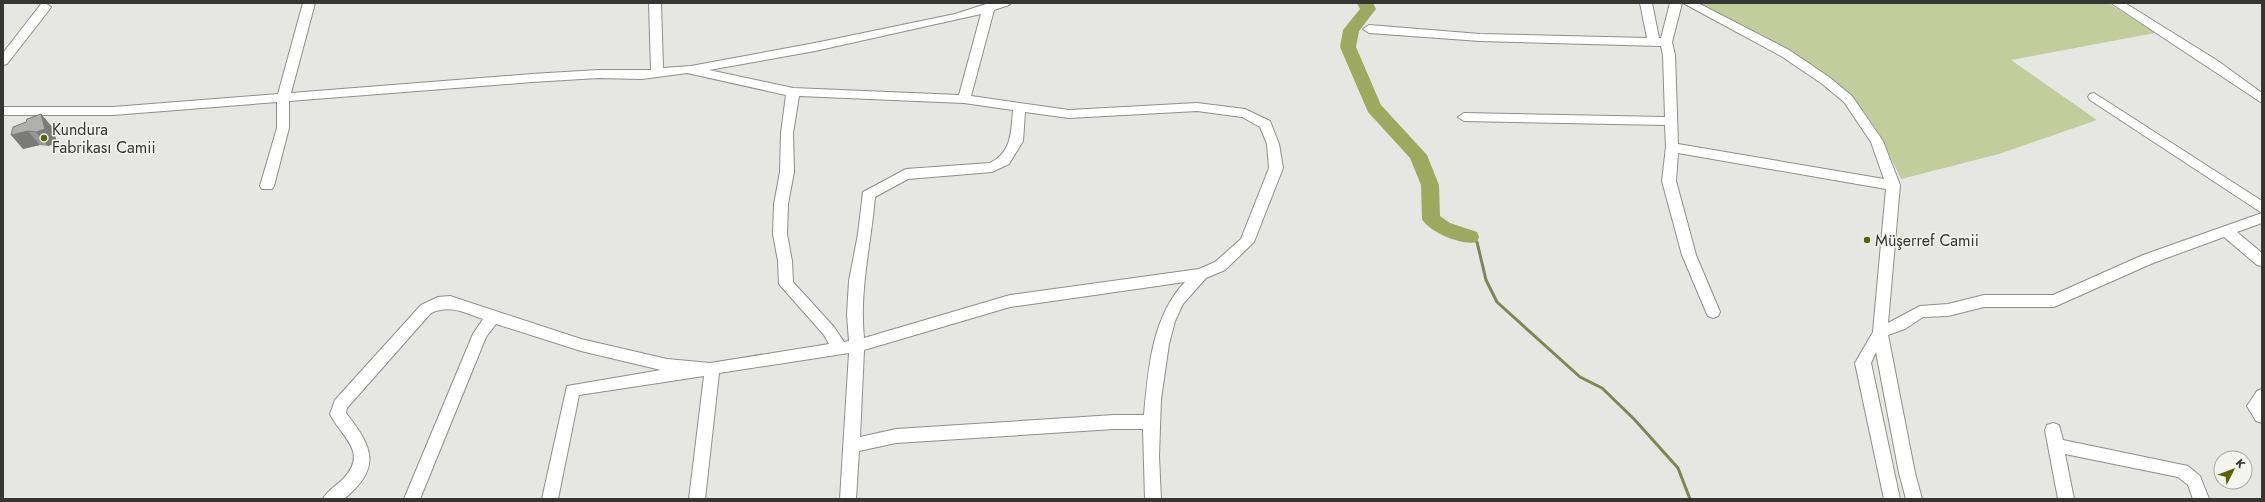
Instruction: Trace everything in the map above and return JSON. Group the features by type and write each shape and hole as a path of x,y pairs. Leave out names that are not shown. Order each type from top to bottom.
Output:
{"street":[{"path":"267,186 283,128 283,98 309,3"},
{"path":"655,3 657,73"},
{"path":"3,111 113,111 532,78 657,73 815,47 957,17 1005,3"},
{"path":"1646,3 1660,41 1669,55 1672,146 1669,181 1689,255 1713,312"},
{"path":"1660,41 1676,3"},
{"path":"1689,3 1785,53 1825,80 1848,99 1863,118 1877,141 1894,185 1880,332 1907,473 1914,499"},
{"path":"2117,3 2214,64 2262,99"},
{"path":"3,61 45,7"},
{"path":"964,98 989,7"},
{"path":"1369,29 1412,34 1510,39 1660,41"},
{"path":"550,499 572,390 857,346 1010,301 1201,274 1220,266 1247,242 1276,168 1273,144 1264,124 1245,113 1197,107 1069,114 964,98 793,92 687,69"},
{"path":"793,92 787,133 787,172 781,212 780,234 785,261 786,284 829,331 840,349"},
{"path":"2094,96 2262,208"},
{"path":"848,499 853,445 857,346 854,315 856,281 865,234 868,195 906,174 936,173 992,167 1004,161 1017,141 1019,107"},
{"path":"1464,116 1670,121"},
{"path":"1672,146 1894,185"},
{"path":"1892,499 1883,464 1863,363 1880,332 1900,324 1920,312 1948,310 1984,301 2054,301 2148,259 2262,218"},
{"path":"2226,231 2262,261"},
{"path":"1153,499 1152,422 1163,334 1175,303 1201,274"},
{"path":"331,499 341,492 359,470 362,455 345,422 338,414 340,405 426,309 438,303 450,302 493,317 608,352 661,364 712,369"},
{"path":"412,499 480,334 493,317"},
{"path":"697,499 712,369"},
{"path":"2262,395 2256,406 2262,416"},
{"path":"853,445 896,436 1114,422 1152,422"},
{"path":"2066,499 2054,437 2182,471 2194,481 2201,499"}],"green space":[{"path":"1693,3 2108,3 2155,33 2011,60 2097,120 1999,154 1901,179 1880,135 1865,113 1843,89 1794,57"}],"building":[{"path":"41,114 45,129 36,132 28,131 11,135 13,127 26,122 27,119"}],"waterway":[{"path":"1365,3 1368,9 1351,30 1348,47 1374,108 1418,155 1430,185 1431,219 1443,228 1470,237"},
{"path":"1470,237 1477,242 1486,280 1497,302 1580,377 1602,388 1634,419 1678,468 1690,499"}],"place":[{"name":"Kundura Fabrikası Camii","path":"44,138"},
{"name":"Müşerref Camii","path":"1867,240"}]}
